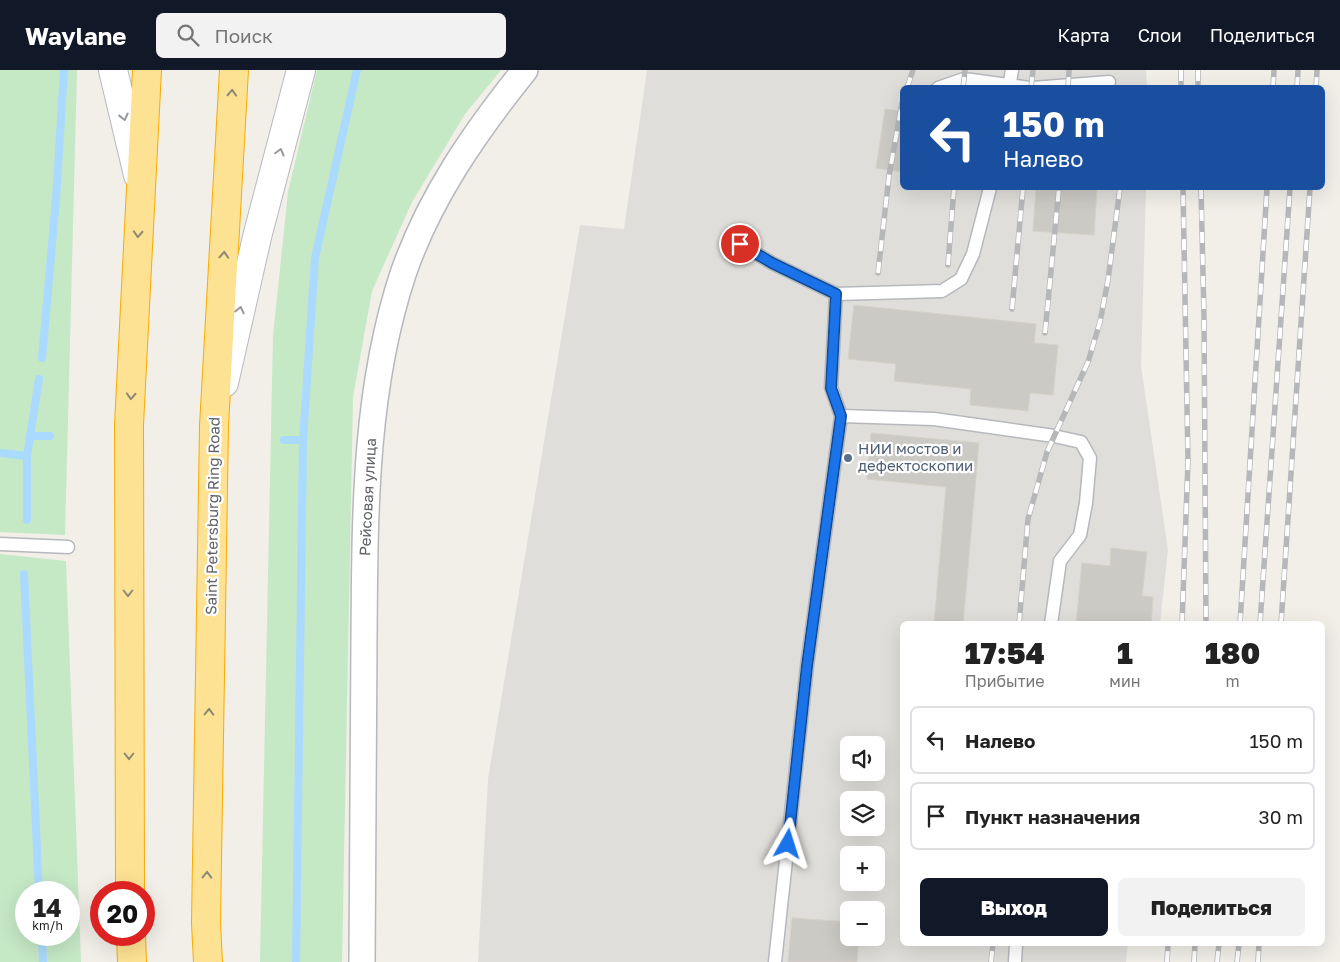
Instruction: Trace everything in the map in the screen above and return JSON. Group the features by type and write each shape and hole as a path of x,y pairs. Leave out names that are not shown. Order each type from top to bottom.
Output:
{"highway":[{"path":"130,881 129,425 147,70"},
{"name":"Saint Petersburg Ring Road","path":"208,962 206,923 214,426 234,70"},
{"path":"131,946 132,962"}],"main road":[{"path":"113,70 141,185"},
{"path":"214,426 257,237 301,70"}],"street":[{"name":"Рейсовая улица","path":"362,962 365,529 369,454 376,386 392,312 419,234 438,195 462,154 492,111 525,70"}],"lane":[{"path":"1009,85 1012,70"},
{"path":"947,85 964,79 1003,85"},
{"path":"1070,85 1109,82"},
{"path":"740,244 772,263 836,294 942,291 961,279 973,254 989,190"},
{"path":"774,962 807,666 841,416 831,388 836,294"},
{"path":"841,416 934,419 1054,436 1081,442 1090,458 1086,502 1080,535 1060,561 1051,621"},
{"path":"0,544 68,546"},
{"path":"1015,962 1016,946"}],"shaded area":[{"name":"НИИ мостов и дефектоскопии","path":"647,70 1146,70 1147,85 900,85 900,190 1146,190 1141,366 1168,550 1160,621 900,621 900,946 1128,946 1126,962 478,962 488,779 580,225 624,229"}],"green space":[{"path":"0,70 77,70 65,535 0,532"},
{"path":"317,70 501,70 465,114 412,202 372,291 353,397 342,962 260,962 273,336 288,192"},
{"path":"0,554 66,561 78,881 15,881 15,946 80,946 80,935 81,962 0,962"}],"building":[{"path":"885,109 900,111 900,172 876,168"},
{"path":"1036,190 1097,190 1094,235 1033,231"},
{"path":"854,305 1036,324 1034,343 1058,345 1053,395 1030,393 1028,411 970,405 971,389 894,381 896,364 848,359"},
{"path":"871,433 979,443 963,621 934,621 946,487 867,479"},
{"path":"1111,548 1147,552 1142,596 1153,597 1151,621 1076,621 1082,563 1110,566"},
{"path":"792,918 840,921 840,946 858,946 857,962 788,962"}],"waterway":[{"path":"42,358 56,199 64,70"},
{"path":"296,962 303,440 315,258 357,70"},
{"path":"27,520 27,456 39,379"},
{"path":"30,436 50,436"},
{"path":"284,440 303,440"},
{"path":"0,453 27,456"},
{"path":"24,574 38,881"},
{"path":"42,946 43,962"}],"railway":[{"path":"908,85 913,70"},
{"path":"963,85 965,70"},
{"path":"1031,85 1033,70"},
{"path":"1068,85 1069,70"},
{"path":"1181,70 1181,85"},
{"path":"1198,70 1198,85"},
{"path":"1273,85 1274,70"},
{"path":"1297,85 1298,70"},
{"path":"1316,85 1317,70"},
{"path":"878,273 889,176 900,114"},
{"path":"948,265 954,190"},
{"path":"1012,309 1023,190"},
{"path":"1045,333 1059,190"},
{"path":"1019,621 1028,519 1047,452 1088,362 1100,322 1108,280 1120,190"},
{"path":"1182,621 1188,461 1183,190"},
{"path":"1201,190 1206,621"},
{"path":"1240,621 1267,190"},
{"path":"1260,621 1290,190"},
{"path":"1281,621 1310,190"},
{"path":"991,962 993,946"},
{"path":"1167,962 1168,946"},
{"path":"1194,962 1195,946"},
{"path":"1217,962 1219,946"},
{"path":"1237,962 1239,946"},
{"path":"1258,962 1259,946"}],"place":[{"name":"НИИ мостов и дефектоскопии","path":"848,458"}],"route":[{"path":"740,244 772,263 836,294 831,388 841,416 807,666 788,844"}]}
